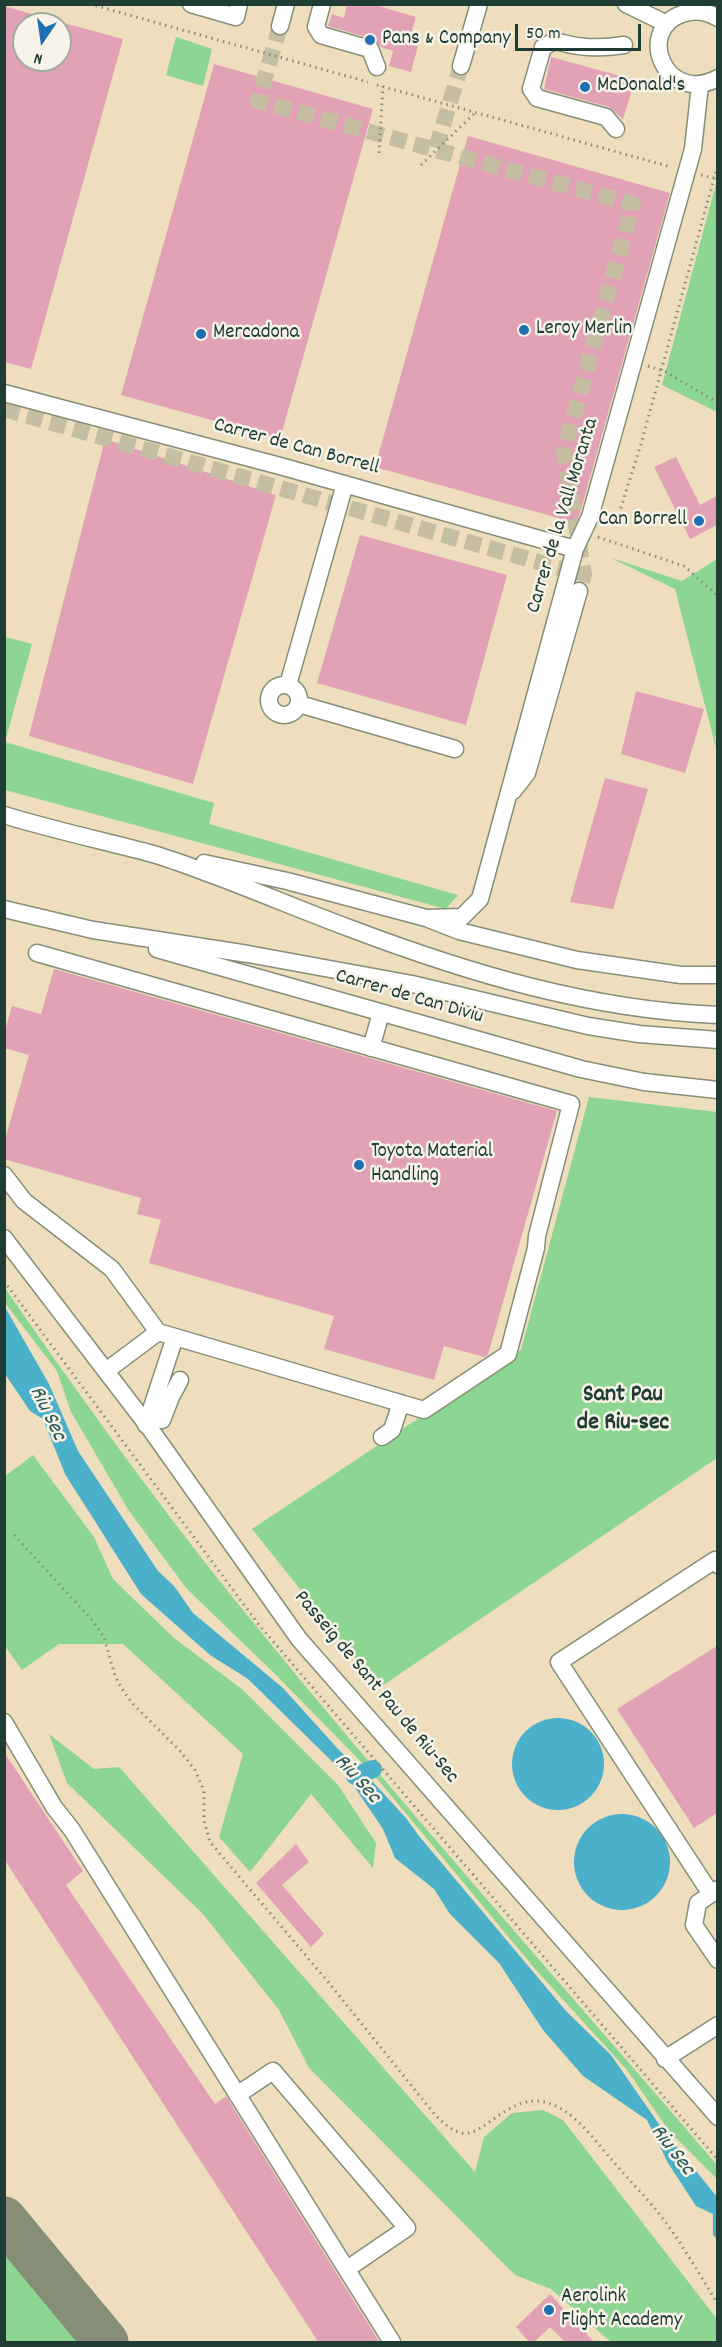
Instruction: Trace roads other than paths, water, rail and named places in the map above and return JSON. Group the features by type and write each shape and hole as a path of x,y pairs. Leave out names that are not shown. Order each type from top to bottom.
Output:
{"street":[{"path":"191,4 236,17 239,4"},
{"path":"280,26 286,4"},
{"path":"322,4 316,27 321,35 370,49 377,68"},
{"path":"461,66 479,4"},
{"path":"626,4 667,24"},
{"path":"711,84 687,84 675,79 662,64 658,48 660,35 677,15 689,11 705,11 717,17"},
{"path":"616,129 606,117 537,98 531,89 543,46 555,41 589,48 624,45"},
{"name":"Carrer de la Vall Moranta","path":"426,918 462,916 480,899 575,549 590,517 711,84"},
{"name":"Carrer de Can Borrell","path":"4,393 345,484 575,549"},
{"path":"288,685 345,484"},
{"path":"508,798 527,773 579,591"},
{"path":"283,684 288,685 298,695 298,704 287,714 278,714 270,707 269,697 274,688 283,684"},
{"path":"298,704 455,749"},
{"name":"Carrer de Can Diviu","path":"4,814 155,855 278,898 406,949 512,983 575,998 647,1010 717,1015"},
{"name":"Carrer de Can Diviu","path":"155,855 192,860 287,881 426,918 459,931 577,960 681,975 717,975"},
{"name":"Carrer de Can Diviu","path":"4,909 93,930 581,1069 644,1082 717,1090"},
{"name":"Carrer de Can Diviu","path":"93,930 248,954 412,984 588,1026 639,1034 717,1040"},
{"path":"4,1175 24,1201 112,1269 158,1332 424,1410 508,1353 571,1104 37,953"},
{"path":"371,1048 381,1013"},
{"name":"Passeig de Sant Pau de Riu-Sec","path":"4,1238 106,1371 159,1422 299,1639 717,2117"},
{"path":"106,1371 158,1332"},
{"path":"159,1422 175,1337"},
{"path":"159,1422 180,1380"},
{"path":"382,1437 392,1430 401,1403"},
{"path":"717,1561 560,1662 714,1891 698,1903 694,1925 717,1960"},
{"path":"4,1722 54,1807 72,1830 393,2343"},
{"path":"665,2059 717,2025"},
{"path":"237,2095 273,2071 407,2228 346,2269"}],"water":[{"name":"Riu Sec","path":"5,1307 49,1384 78,1451 158,1571 174,1586 193,1613 283,1688 338,1749 371,1780 406,1818 566,2011 611,2055 663,2130 717,2197 717,2239 713,2235 713,2214 696,2206 668,2163 647,2120 583,2076 543,2030 499,1963 450,1914 434,1889 395,1858 383,1829 347,1776 248,1679 210,1655 141,1594 65,1474 43,1419 30,1411 5,1374"},
{"path":"549,1718 567,1718 584,1725 597,1738 604,1755 604,1773 597,1790 584,1803 567,1810 549,1810 532,1803 519,1790 512,1773 512,1755 519,1738 532,1725"},
{"path":"622,1814 640,1818 656,1828 666,1844 670,1862 666,1880 656,1896 640,1906 622,1910 604,1906 588,1896 578,1880 574,1862 578,1844 588,1828 604,1818"}],"waterway":[{"name":"Riu Sec","path":"355,1776 373,1769"}],"tunnel":[{"path":"280,26 258,101 633,204 564,451 584,575 579,591"},
{"path":"436,148 461,66"},
{"path":"4,409 580,574"}],"place":[{"name":"Pans & Company","path":"370,40"},
{"name":"McDonald's","path":"585,87"},
{"name":"Leroy Merlin","path":"524,330"},
{"name":"Mercadona","path":"201,334"},
{"name":"Can Borrell","path":"699,521"},
{"name":"Toyota Material Handling","path":"359,1165"},
{"name":"Aerolink Flight Academy","path":"549,2310"}],"district":[{"name":"Sant Pau de Riu-sec","path":"623,1411"}]}
